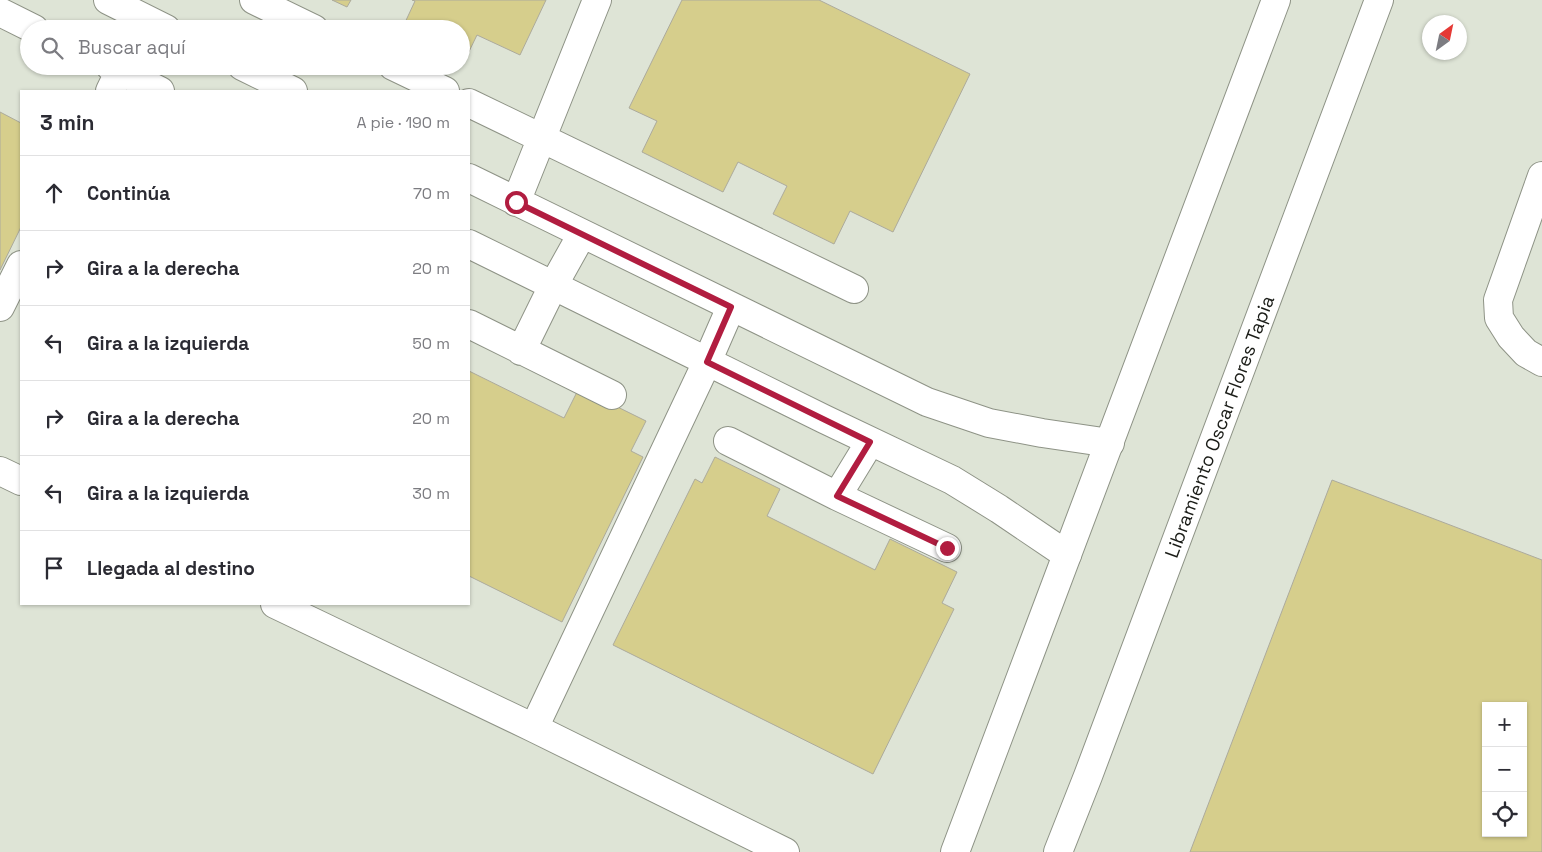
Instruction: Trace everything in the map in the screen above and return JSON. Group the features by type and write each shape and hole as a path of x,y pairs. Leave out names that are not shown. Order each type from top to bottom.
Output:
{"main road":[{"path":"108,0 142,20"},
{"path":"254,0 295,20"},
{"path":"516,202 597,0"},
{"path":"955,852 1276,0"},
{"name":"Libramiento Oscar Flores Tapia","path":"1058,852 1379,0"},
{"path":"0,12 20,22"},
{"path":"119,75 157,90"},
{"path":"260,75 291,90"},
{"path":"412,75 443,90"},
{"path":"470,102 854,289"},
{"path":"1542,176 1498,300 1499,318 1511,337 1526,353 1542,362"},
{"path":"470,179 926,402 989,423 1110,443"},
{"path":"522,351 553,286 582,234"},
{"path":"470,244 870,442 952,480 1000,509 1067,555"},
{"path":"0,307 20,267"},
{"path":"534,728 707,362 731,307"},
{"path":"470,325 612,395"},
{"path":"728,441 837,496 947,548"},
{"path":"837,496 870,442"},
{"path":"0,471 20,481"},
{"path":"277,605 534,728 785,852"}],"building":[{"path":"332,0 351,0 347,7"},
{"path":"412,0 546,0 520,55 477,35 470,49 470,20 406,20 415,1"},
{"path":"682,0 819,0 970,74 893,232 850,211 834,244 773,214 787,186 738,162 723,192 642,152 657,121 629,108"},
{"path":"0,112 20,122 20,229 0,270"},
{"path":"470,371 564,418 579,388 646,421 631,451 643,457 562,622 470,576"},
{"path":"715,457 780,489 767,516 875,570 890,539 957,572 942,603 954,609 873,774 613,645 695,479 702,483"},
{"path":"1332,480 1542,560 1542,852 1190,852"}],"route":[{"path":"516,202 731,307 707,362 870,442 837,496 947,548"}]}
